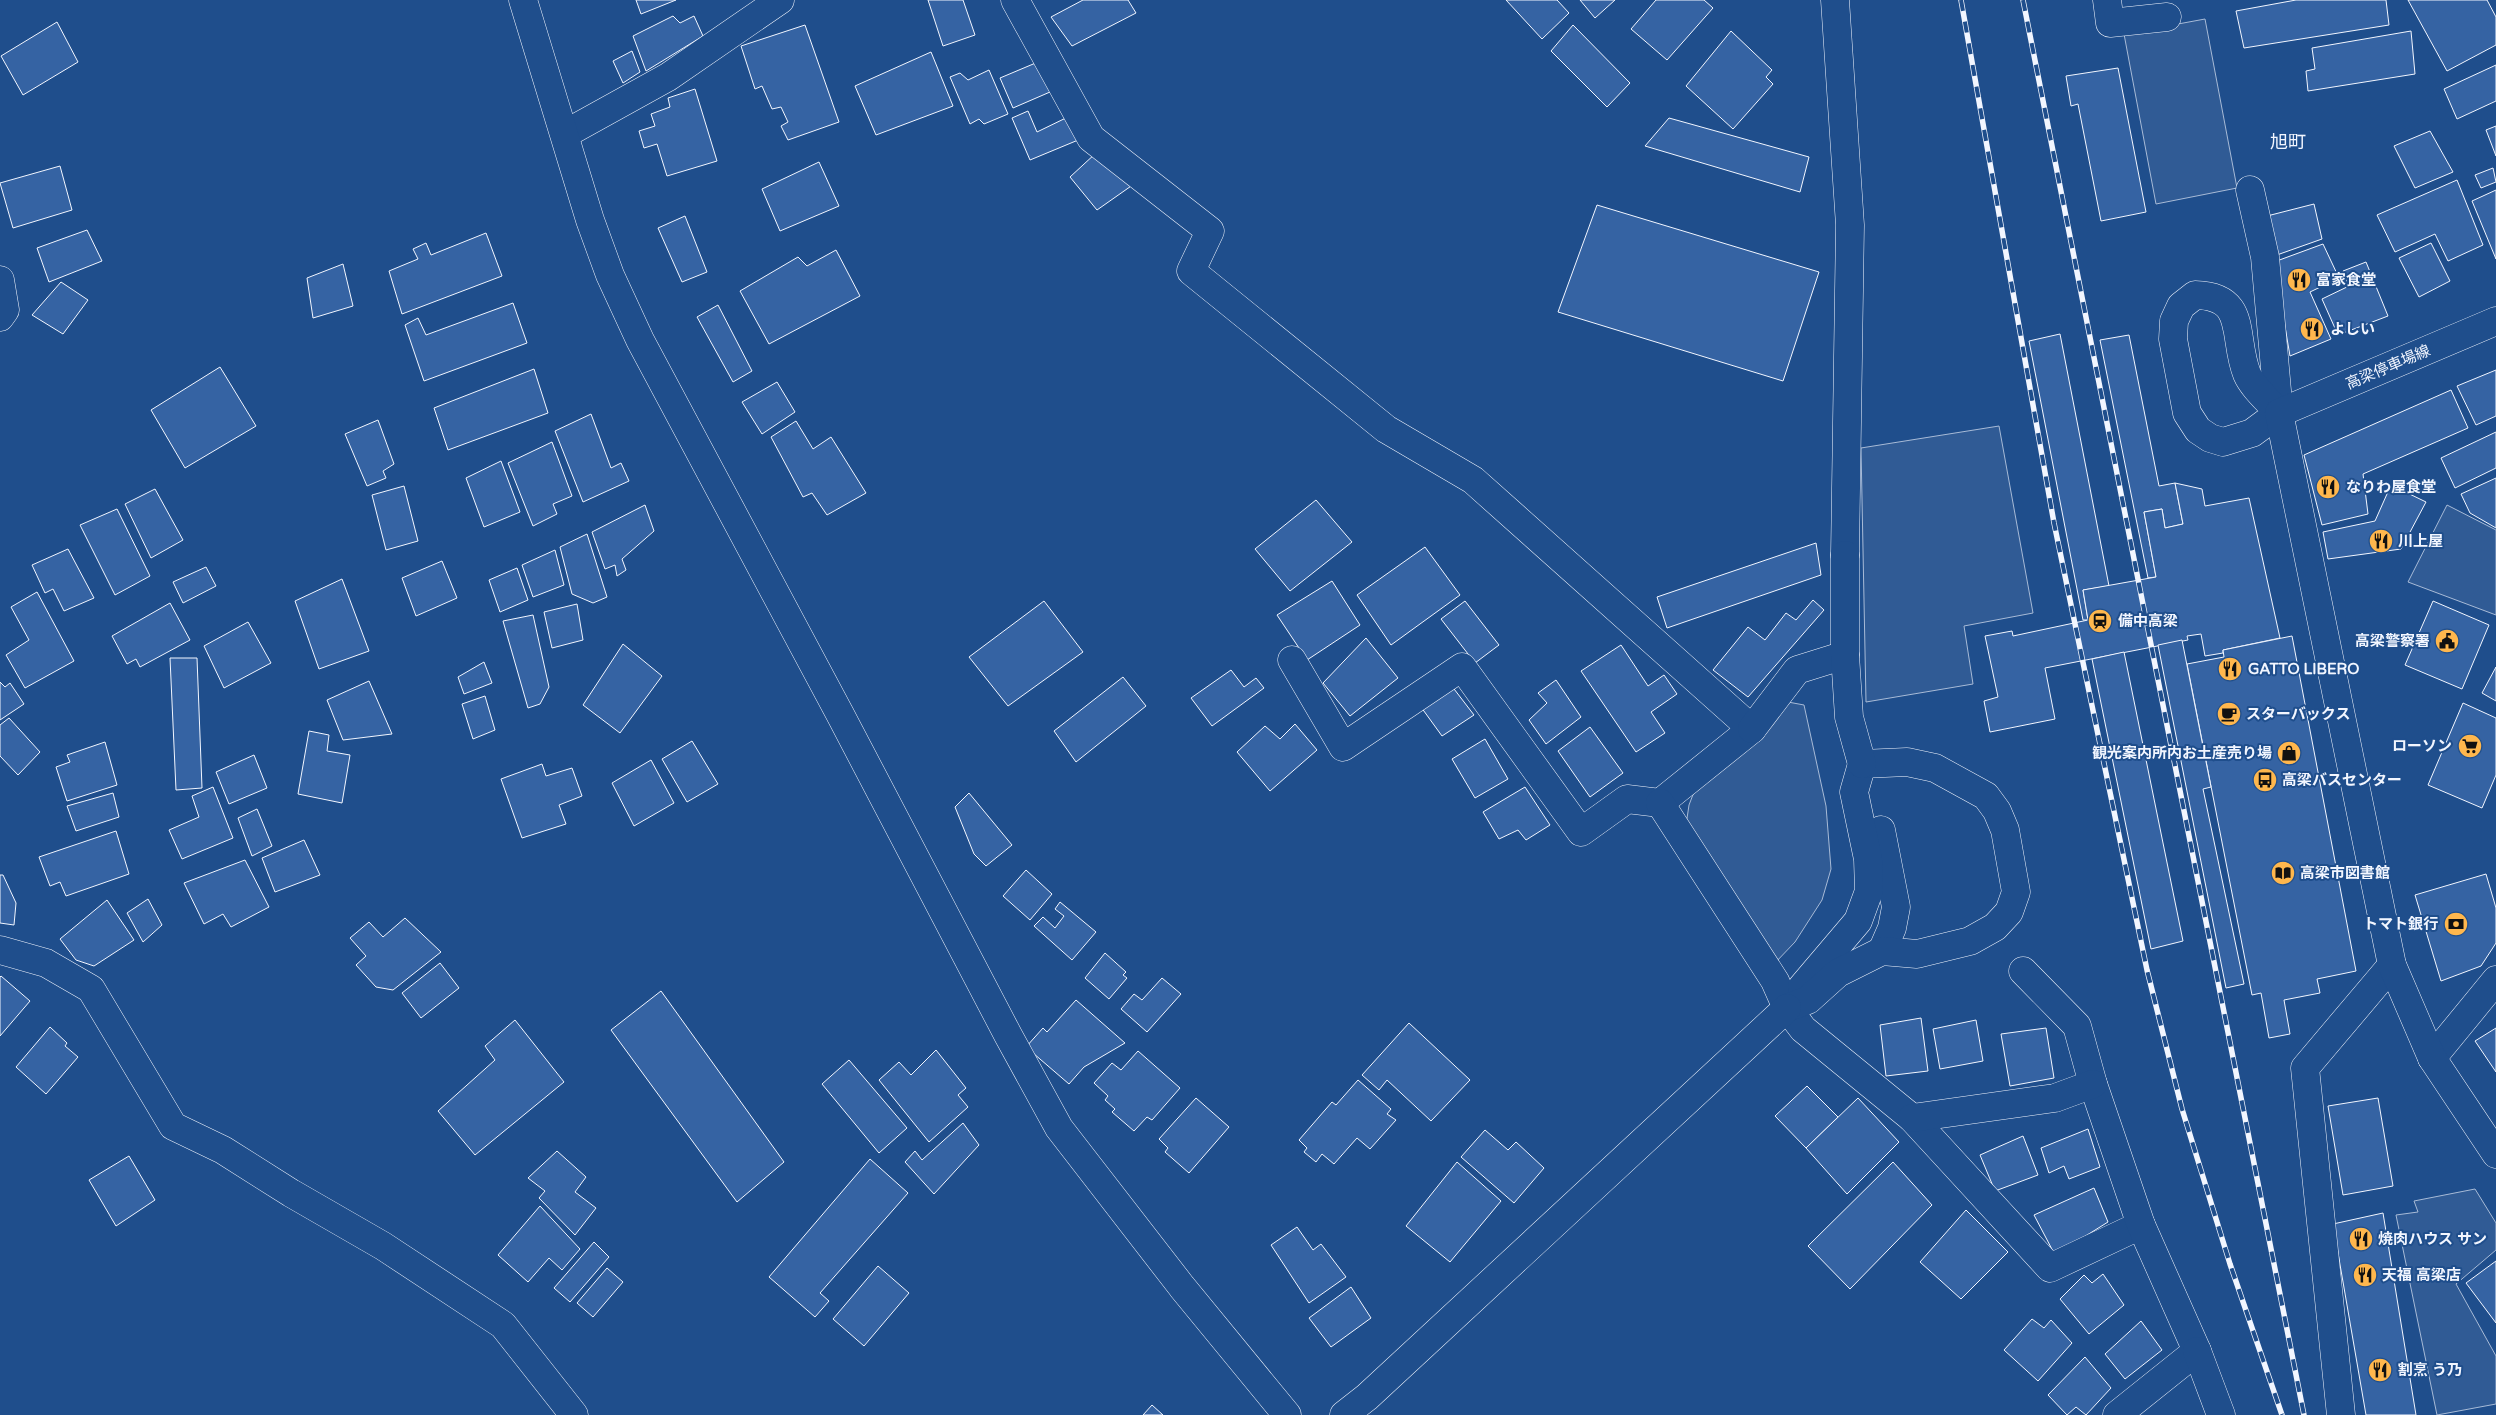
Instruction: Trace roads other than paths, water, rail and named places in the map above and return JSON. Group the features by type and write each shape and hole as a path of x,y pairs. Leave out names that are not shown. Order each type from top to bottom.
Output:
{"street":[{"path":"523,0 590,220 610,275 640,340 1059,1128 1159,1257 1287,1415"},
{"path":"565,134 668,77 780,0"},
{"path":"1015,0 1091,138 1210,230 1190,271 1386,429 1473,480 1752,729"},
{"path":"1834,0 1850,225 1845,655 1849,717 1874,798 1896,908 1892,928 1882,950"},
{"path":"2106,0 2110,23 2167,17"},
{"path":"2250,190 2265,257 2279,414 2392,966 2432,1058 2496,1154"},
{"path":"0,280 5,310 0,317"},
{"name":"高梁停車場線","path":"2279,414 2248,376 2234,312 2224,300 2210,295 2195,295 2181,306 2174,321 2173,339 2187,413 2198,430 2210,438 2223,442 2252,433 2279,414 2496,322"},
{"path":"1292,660 1343,747 1462,667 1581,832 1627,799 1660,803 1752,729 1797,670 1845,655"},
{"path":"1787,1008 1808,1000 1838,974 1882,950 1917,954 1970,941 1995,927 2008,912 2016,892 2005,830 1997,811 1986,796 1935,768 1907,762 1862,764"},
{"path":"1344,1415 1374,1390 1787,1008 1813,972 1844,940 1858,921 1869,891 1868,859 1854,792 1862,764"},
{"path":"1660,803 1775,981 1787,1008 1803,1029 1912,1118 2050,1268 2141,1225"},
{"path":"0,950 46,963 91,989 173,1126 223,1150 291,1193 383,1246 503,1325 574,1415"},
{"path":"2341,1415 2305,1068 2392,966"},
{"path":"2023,971 2077,1026 2093,1084 2141,1225 2197,1351 2221,1415"},
{"path":"2432,1058 2496,980"},
{"path":"1912,1118 2055,1098 2093,1084"},
{"path":"2117,1415 2197,1351"}],"railway":[{"path":"1961,0 2054,523 2147,970 2182,1109 2230,1264 2282,1415"},
{"path":"2023,0 2304,1415"}],"place":[{"name":"富家食堂","path":"2299,280"},
{"name":"よしい","path":"2312,329"},
{"name":"なりわ屋食堂","path":"2328,487"},
{"name":"川上屋","path":"2381,541"},
{"name":"備中高梁","path":"2100,621"},
{"name":"高梁警察署","path":"2447,641"},
{"name":"GATTO LIBERO","path":"2230,669"},
{"name":"スターバックス","path":"2229,714"},
{"name":"ローソン","path":"2470,746"},
{"name":"観光案内所内お土産売り場","path":"2289,753"},
{"name":"高梁バスセンター","path":"2265,780"},
{"name":"高梁市図書館","path":"2283,873"},
{"name":"トマト銀行","path":"2456,924"},
{"name":"焼肉ハウス サン","path":"2361,1239"},
{"name":"天福 高梁店","path":"2365,1275"},
{"name":"割烹 う乃","path":"2380,1370"}],"district":[{"name":"旭町","path":"2288,142"}]}
